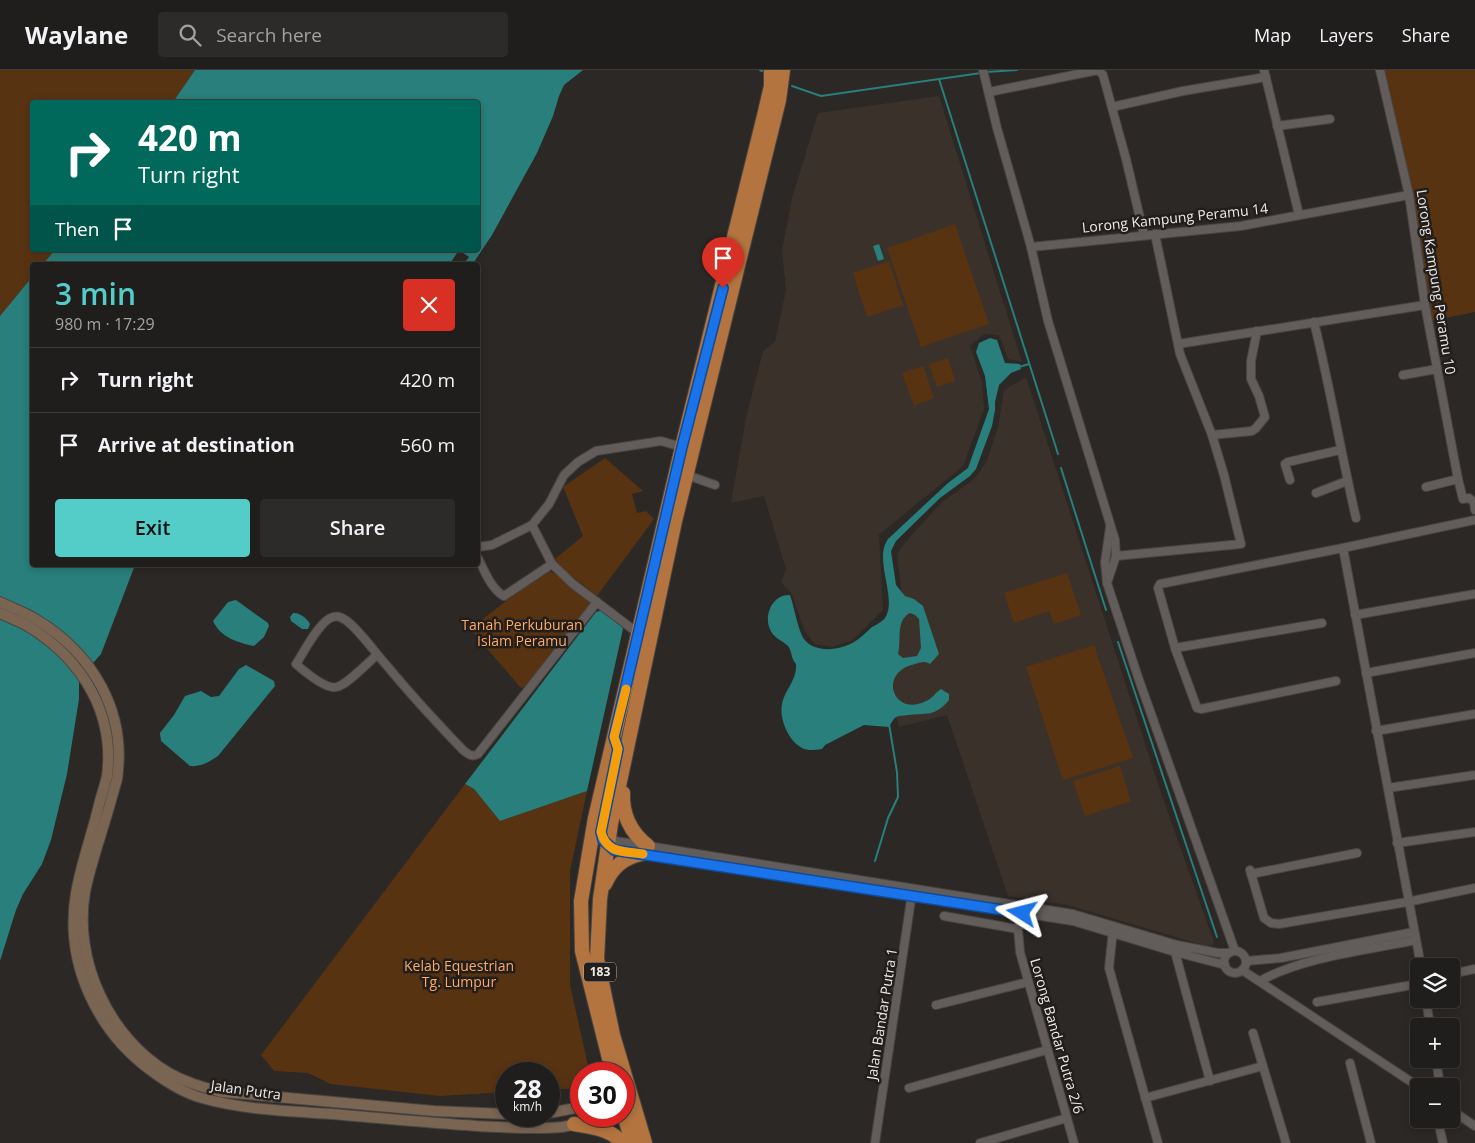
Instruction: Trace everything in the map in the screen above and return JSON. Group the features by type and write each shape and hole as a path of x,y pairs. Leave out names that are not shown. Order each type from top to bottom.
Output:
{"highway":[{"name":"183","path":"619,1062 597,959 600,899 608,845 673,531 776,86 771,70"},
{"name":"183","path":"610,1062 582,951 581,901 595,818 682,447 776,86 783,70"},
{"path":"585,964 590,951 589,901 595,857 600,850 608,845 603,840 601,832 618,749 614,737"},
{"path":"600,899 606,881 614,868 627,858 644,850 640,840 626,820 622,807 623,770"},
{"path":"605,1041 605,1062"},
{"name":"183","path":"635,1125 645,1143"},
{"path":"589,1127 613,1134 622,1143"},
{"name":"183","path":"630,1127 632,1143"}],"main road":[{"name":"Jalan Putra","path":"0,602 37,620 69,644 86,661 105,693 115,723 118,751 116,779 85,892 83,924 87,954 97,990 116,1023 140,1051 169,1073 197,1086 222,1092 424,1110 495,1113"},
{"name":"Jalan Putra","path":"0,613 30,627 66,656 79,670 95,696 104,721 108,751 106,777 76,893 74,922 78,960 89,995 109,1030 136,1060 166,1081 200,1098 244,1107 433,1123 521,1128 570,1125"}],"street":[{"path":"983,70 997,128 1031,247 1048,321 1115,540 1116,556 1107,583"},
{"path":"989,92 1098,70 1103,76 1112,107 1144,235"},
{"name":"Lorong Kampung Peramu 10","path":"1380,70 1409,195 1425,305 1458,479 1463,499 1469,498 1474,502 1475,510"},
{"path":"1112,107 1265,74 1299,214"},
{"path":"1277,126 1330,118"},
{"name":"Lorong Kampung Peramu 14","path":"1031,247 1241,226 1409,195"},
{"path":"1116,556 1240,544 1224,475 1212,435 1180,354 1155,234"},
{"path":"1178,344 1425,305"},
{"path":"1314,322 1356,518"},
{"path":"1212,435 1252,431 1265,417 1259,396 1251,379 1251,361 1257,331"},
{"path":"1403,374 1437,369"},
{"path":"480,547 492,545 532,525 550,504 564,475 578,462 596,451 653,441 666,442 682,447"},
{"path":"1290,480 1285,464 1288,462 1340,450"},
{"path":"687,475 715,485"},
{"path":"1426,487 1458,479"},
{"path":"1316,493 1347,481"},
{"path":"1336,681 1200,709 1197,708 1175,648 1158,588 1160,584 1475,520"},
{"path":"532,525 552,564 573,584 639,634"},
{"path":"1110,525 1104,562 1107,583 1232,952"},
{"path":"1343,548 1419,958"},
{"path":"480,562 498,593 504,596 552,564"},
{"path":"1355,615 1475,594"},
{"path":"377,654 345,682 336,687 330,687 318,681 296,664 321,626 328,619 335,616 341,617 348,622 377,654 463,750 469,755 474,756 478,754 597,602"},
{"path":"1175,648 1322,623"},
{"path":"1366,673 1475,653"},
{"path":"1376,731 1475,714"},
{"path":"1388,788 1475,775"},
{"path":"1397,843 1475,832"},
{"path":"608,845 614,841 644,850 912,893 1023,909 1073,914 1177,945 1218,953 1241,953 1246,961"},
{"path":"1357,853 1250,872 1264,918 1271,923 1279,924 1475,888"},
{"name":"Jalan Bandar Putra 1","path":"875,1143 912,893"},
{"path":"1023,909 1073,921 1112,934 1225,965 1232,972 1242,970 1410,1081"},
{"name":"Lorong Bandar Putra 2/6","path":"1023,909 1018,929 1020,952 1074,1143"},
{"path":"944,916 1018,929"},
{"path":"1115,925 1112,934 1109,968 1158,1143"},
{"path":"1246,961 1281,958 1415,936"},
{"path":"1260,981 1302,963 1415,936"},
{"path":"1175,952 1210,1081"},
{"path":"1225,965 1225,959 1232,952"},
{"path":"1242,970 1246,961"},
{"path":"1460,972 1475,970"},
{"path":"936,1005 1028,982"},
{"path":"1317,1002 1410,985"},
{"path":"1253,1033 1286,1143"},
{"path":"908,1088 1047,1050"},
{"path":"1350,1063 1371,1143"},
{"path":"1145,1098 1263,1066"},
{"path":"1460,1116 1475,1126"},
{"path":"980,1143 1067,1118"},
{"path":"1440,1130 1444,1143"}],"shaded area":[{"path":"939,96 1022,362 1008,359 999,335 984,334 970,346 982,382 984,409 963,466 879,535 883,610 853,640 832,647 815,644 805,632 791,592 781,582 786,569 764,496 731,503 746,418 763,351 775,342 786,290 782,251 792,198 818,113"},
{"path":"1026,377 1161,793 1213,939 1213,945 1206,946 1068,905 1008,896 947,715 899,727 885,677 903,606 897,553 941,503 974,479 986,463 998,427 1004,390"}],"green space":[{"path":"0,70 195,70 174,100 30,100 30,252 53,252 45,262 30,262 30,279 0,316"},
{"path":"1380,70 1475,70 1475,312 1430,321"},
{"path":"955,224 989,324 921,347 887,248"},
{"path":"889,261 903,305 867,317 853,273"},
{"path":"948,358 955,381 937,387 929,364"},
{"path":"923,366 934,398 914,406 902,373"},
{"name":"Tanah Perkuburan Islam Peramu","path":"605,458 643,491 632,494 637,513 646,511 654,519 597,596 564,570 555,559 583,536 563,487"},
{"name":"Tanah Perkuburan Islam Peramu","path":"549,572 565,580 591,603 527,686 521,688 470,629 523,588"},
{"path":"1067,573 1081,615 1054,624 1049,611 1014,623 1004,593"},
{"path":"1094,645 1133,758 1063,780 1026,667"},
{"path":"1120,766 1131,801 1085,816 1073,781"},
{"name":"Kelab Equestrian Tg. Lumpur","path":"465,784 474,789 500,821 587,791 570,871 570,985 587,1062 570,1062 570,1089 560,1089 560,1062 495,1062 495,1093 440,1096 331,1084 308,1073 274,1071 261,1055"}],"water":[{"path":"195,70 583,70 564,85 537,153 492,235 474,262 45,262 53,252 480,252 480,100 174,100"},
{"path":"879,244 884,259 878,261 873,246"},
{"path":"30,279 30,567 134,567 101,654 79,679 79,699 67,774 51,840 42,864 23,894 16,910 0,961 0,316"},
{"path":"990,338 997,340 1005,363 1020,364 1021,369 1011,373 999,385 992,426 976,469 970,476 940,498 896,541 891,551 896,585 905,596 914,599 923,606 939,654 930,664 921,662 903,669 896,676 893,684 894,692 898,699 905,704 914,705 926,701 941,689 949,694 949,700 935,712 896,717 889,727 864,725 825,745 822,749 809,750 802,748 789,735 783,722 781,710 795,675 796,664 788,646 774,635 769,627 768,615 770,608 778,599 790,595 804,639 809,644 821,649 835,649 849,645 885,618 889,601 883,558 884,548 888,539 948,483 968,468 989,409 985,376 976,352 979,343","holes":["910,613 919,619 921,648 917,656 903,658 898,654 902,621"]},
{"path":"236,600 268,623 269,626 264,637 254,646 236,641 225,635 216,627 213,621 228,602"},
{"path":"603,610 623,629 587,791 500,821 474,789 465,784 596,612"},
{"path":"293,613 307,620 310,624 308,629 302,629 291,621 290,617"},
{"path":"246,665 274,681 275,686 218,756 201,765 190,766 161,741 160,733 174,715 185,696 201,691 211,697 219,696 239,669"}],"pier":[{"path":"458,252 462,252 469,257 466,261 467,262 451,262"}],"waterway":[{"path":"986,72 1017,70"},
{"path":"792,86 821,96 981,73"},
{"path":"939,79 1058,454"},
{"path":"1019,367 1029,364"},
{"path":"1061,468 1106,610"},
{"path":"1118,642 1217,937"},
{"path":"875,861 888,818 898,797 897,772 889,724"}],"slow traffic":[{"path":"626,689 614,737 618,749 601,832 603,840 614,850 643,854"}],"route":[{"path":"723,288 682,447 614,737 618,749 601,832 603,840 614,850 1022,913"}]}
